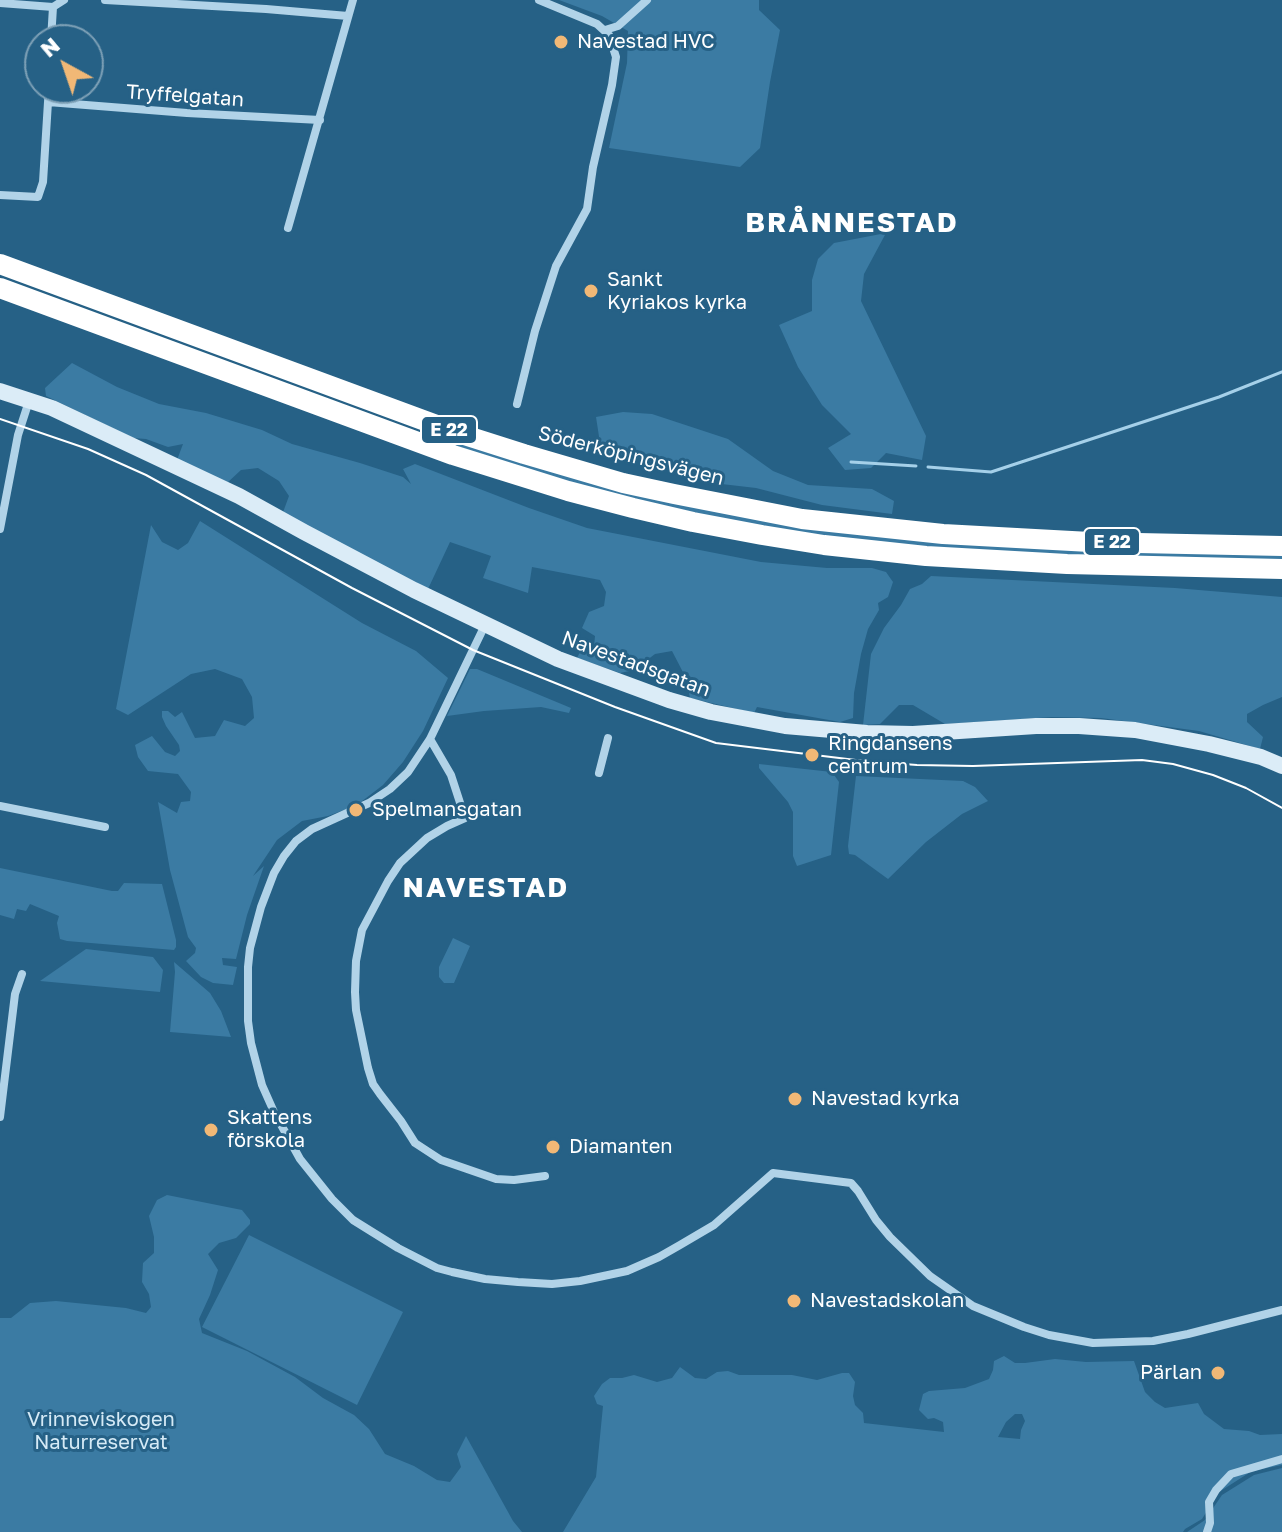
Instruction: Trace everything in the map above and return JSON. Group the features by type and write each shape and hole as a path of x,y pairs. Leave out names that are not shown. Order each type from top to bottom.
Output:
{"highway":[{"name":"Söderköpingsvägen","path":"0,264 458,433 623,483 802,519 956,536 1282,546"},
{"name":"E 22","path":"0,288 453,455 568,491 678,518 793,540 926,556 1067,564 1281,569"}],"street":[{"path":"0,3 53,7 64,0"},
{"path":"105,0 266,5 348,16"},
{"path":"288,228 353,0"},
{"path":"517,404 535,331 556,266 587,209 616,57 605,30 597,24 539,0"},
{"path":"605,30 618,26 647,0"},
{"path":"52,24 53,7"},
{"path":"0,195 38,197 43,182 48,104"},
{"name":"Tryffelgatan","path":"74,104 320,120"},
{"name":"Navestadsgatan","path":"0,391 52,408 239,496 485,625 558,659 697,708 744,720 867,733 913,734 1036,726 1135,730 1209,744 1261,757 1282,766"},
{"path":"0,529 18,435 29,400"},
{"path":"485,625 430,739 408,772 369,803 312,829 296,841 274,873 250,948 247,998 251,1043 262,1085 300,1159 353,1220 389,1244 437,1268 485,1279 552,1284 604,1277 659,1257 714,1225 770,1175 778,1173 851,1183 890,1237 941,1284 973,1306 1049,1335 1093,1343 1153,1341 1282,1310"},
{"path":"599,773 608,738"},
{"path":"430,739 451,775 465,818 427,838 400,863 362,930 356,961 355,992 368,1068 373,1084 415,1143 441,1160 496,1179 545,1176"},
{"path":"0,806 105,827"},
{"path":"0,1117 15,994 22,974"},
{"path":"1207,1532 1209,1502 1231,1474 1282,1459"}],"green space":[{"path":"559,0 759,0 759,10 780,30 760,148 740,167 609,148 627,63 628,31 602,16"},
{"path":"886,233 864,274 861,301 926,436 922,460 886,453 871,468 845,470 828,448 851,434 822,405 798,367 779,325 812,311 812,280 818,259 834,243"},
{"path":"72,363 117,387 159,404 206,413 262,430 292,444 403,477 411,484 403,469 415,464 587,528 761,562 827,568 872,568 886,572 893,582 888,597 878,603 879,610 868,629 854,693 853,718 840,722 757,707 754,713 690,698 686,678 672,651 655,654 634,670 620,673 577,658 581,650 594,647 595,636 582,628 589,612 604,606 606,592 600,580 532,567 528,593 483,578 491,556 450,542 428,589 282,515 289,496 279,481 258,468 241,470 227,483 177,460 183,444 168,447 133,438 46,396 45,388"},
{"path":"623,412 652,414 728,439 773,471 808,485 872,489 894,501 892,514 822,505 756,488 713,483 604,453 596,417"},
{"path":"434,433 744,515 1282,554 1282,560 1081,556 905,546 802,533 727,520 591,489 509,465 430,436"},
{"path":"200,521 362,623 416,651 448,678 423,731 383,785 357,805 328,816 302,821 277,840 253,876 264,866 236,959 222,958 223,965 237,967 233,985 213,983 201,977 186,961 196,948 188,937 170,870 158,802 177,813 181,802 190,801 191,792 178,774 148,771 138,757 135,745 152,736 165,752 175,756 180,751 179,745 166,726 162,711 168,711 175,717 182,712 195,738 215,736 224,720 245,726 254,718 252,697 242,679 215,669 191,674 128,715 116,709 151,525 162,542 178,550 188,543"},
{"path":"931,576 1175,588 1282,597 1282,697 1247,714 1247,722 1263,737 1260,749 1199,731 1101,718 1052,717 945,724 913,705 899,705 880,724 863,725 871,654 910,589"},
{"path":"470,669 477,669 571,708 569,713 541,707 447,716"},
{"path":"759,764 832,772 839,782 831,855 797,866 793,856 793,812"},
{"path":"856,776 963,781 975,787 988,801 962,814 926,842 888,879 849,854"},
{"path":"0,868 112,891 118,891 124,883 162,884 176,947 174,950 60,939 59,916 30,904 26,911 17,909 14,919 0,915"},
{"path":"453,938 470,946 454,983 444,983 439,977 439,967"},
{"path":"86,949 153,957 163,970 160,992 40,981"},
{"path":"174,962 210,993 231,1037 170,1032"},
{"name":"Vrinneviskogen Naturreservat","path":"167,1195 242,1210 250,1220 250,1224 236,1238 219,1243 208,1254 218,1270 199,1319 202,1333 247,1351 295,1377 323,1398 354,1415 369,1429 385,1454 437,1480 450,1482 461,1467 457,1454 466,1436 522,1532 0,1532 0,1318 11,1318 30,1303 56,1301 146,1313 151,1307 149,1294 142,1282 143,1263 154,1253 149,1216 157,1200"},
{"path":"249,1235 403,1312 357,1405 202,1327"},
{"path":"1004,1356 1015,1363 1055,1359 1134,1361 1145,1392 1165,1408 1198,1403 1204,1414 1224,1429 1260,1435 1282,1434 1282,1465 1252,1471 1208,1499 1207,1511 1202,1519 1183,1532 563,1532 596,1477 603,1406 597,1404 594,1396 610,1378 634,1375 657,1382 672,1378 680,1367 695,1378 706,1379 717,1372 728,1371 739,1375 792,1375 817,1380 849,1373 855,1382 855,1405 863,1413 864,1423 944,1432 943,1422 928,1419 919,1410 923,1394 965,1388 989,1379 994,1361","holes":["1015,1414 1022,1414 1025,1421 1020,1439 998,1437 1006,1422"]},
{"path":"1282,1468 1282,1532 1187,1532 1205,1520 1222,1495 1254,1475"}],"waterway":[{"path":"928,467 991,472 1219,397 1282,372"},
{"path":"851,462 916,466"}],"tram line":[{"path":"0,419 88,449 146,475 352,588 473,650 615,707 716,743 917,765 1142,760 1173,764 1213,775 1246,788 1282,808"}],"place":[{"name":"Navestad HVC","path":"561,42"},
{"name":"Sankt Kyriakos kyrka","path":"591,291"},
{"name":"Ringdansens centrum","path":"812,755"},
{"name":"Spelmansgatan","path":"356,810"},
{"name":"Navestad kyrka","path":"795,1099"},
{"name":"Skattens förskola","path":"211,1130"},
{"name":"Diamanten","path":"553,1147"},
{"name":"Navestadskolan","path":"794,1301"},
{"name":"Pärlan","path":"1218,1373"}],"district":[{"name":"BRÅNNESTAD","path":"852,223"},
{"name":"NAVESTAD","path":"486,888"}]}
